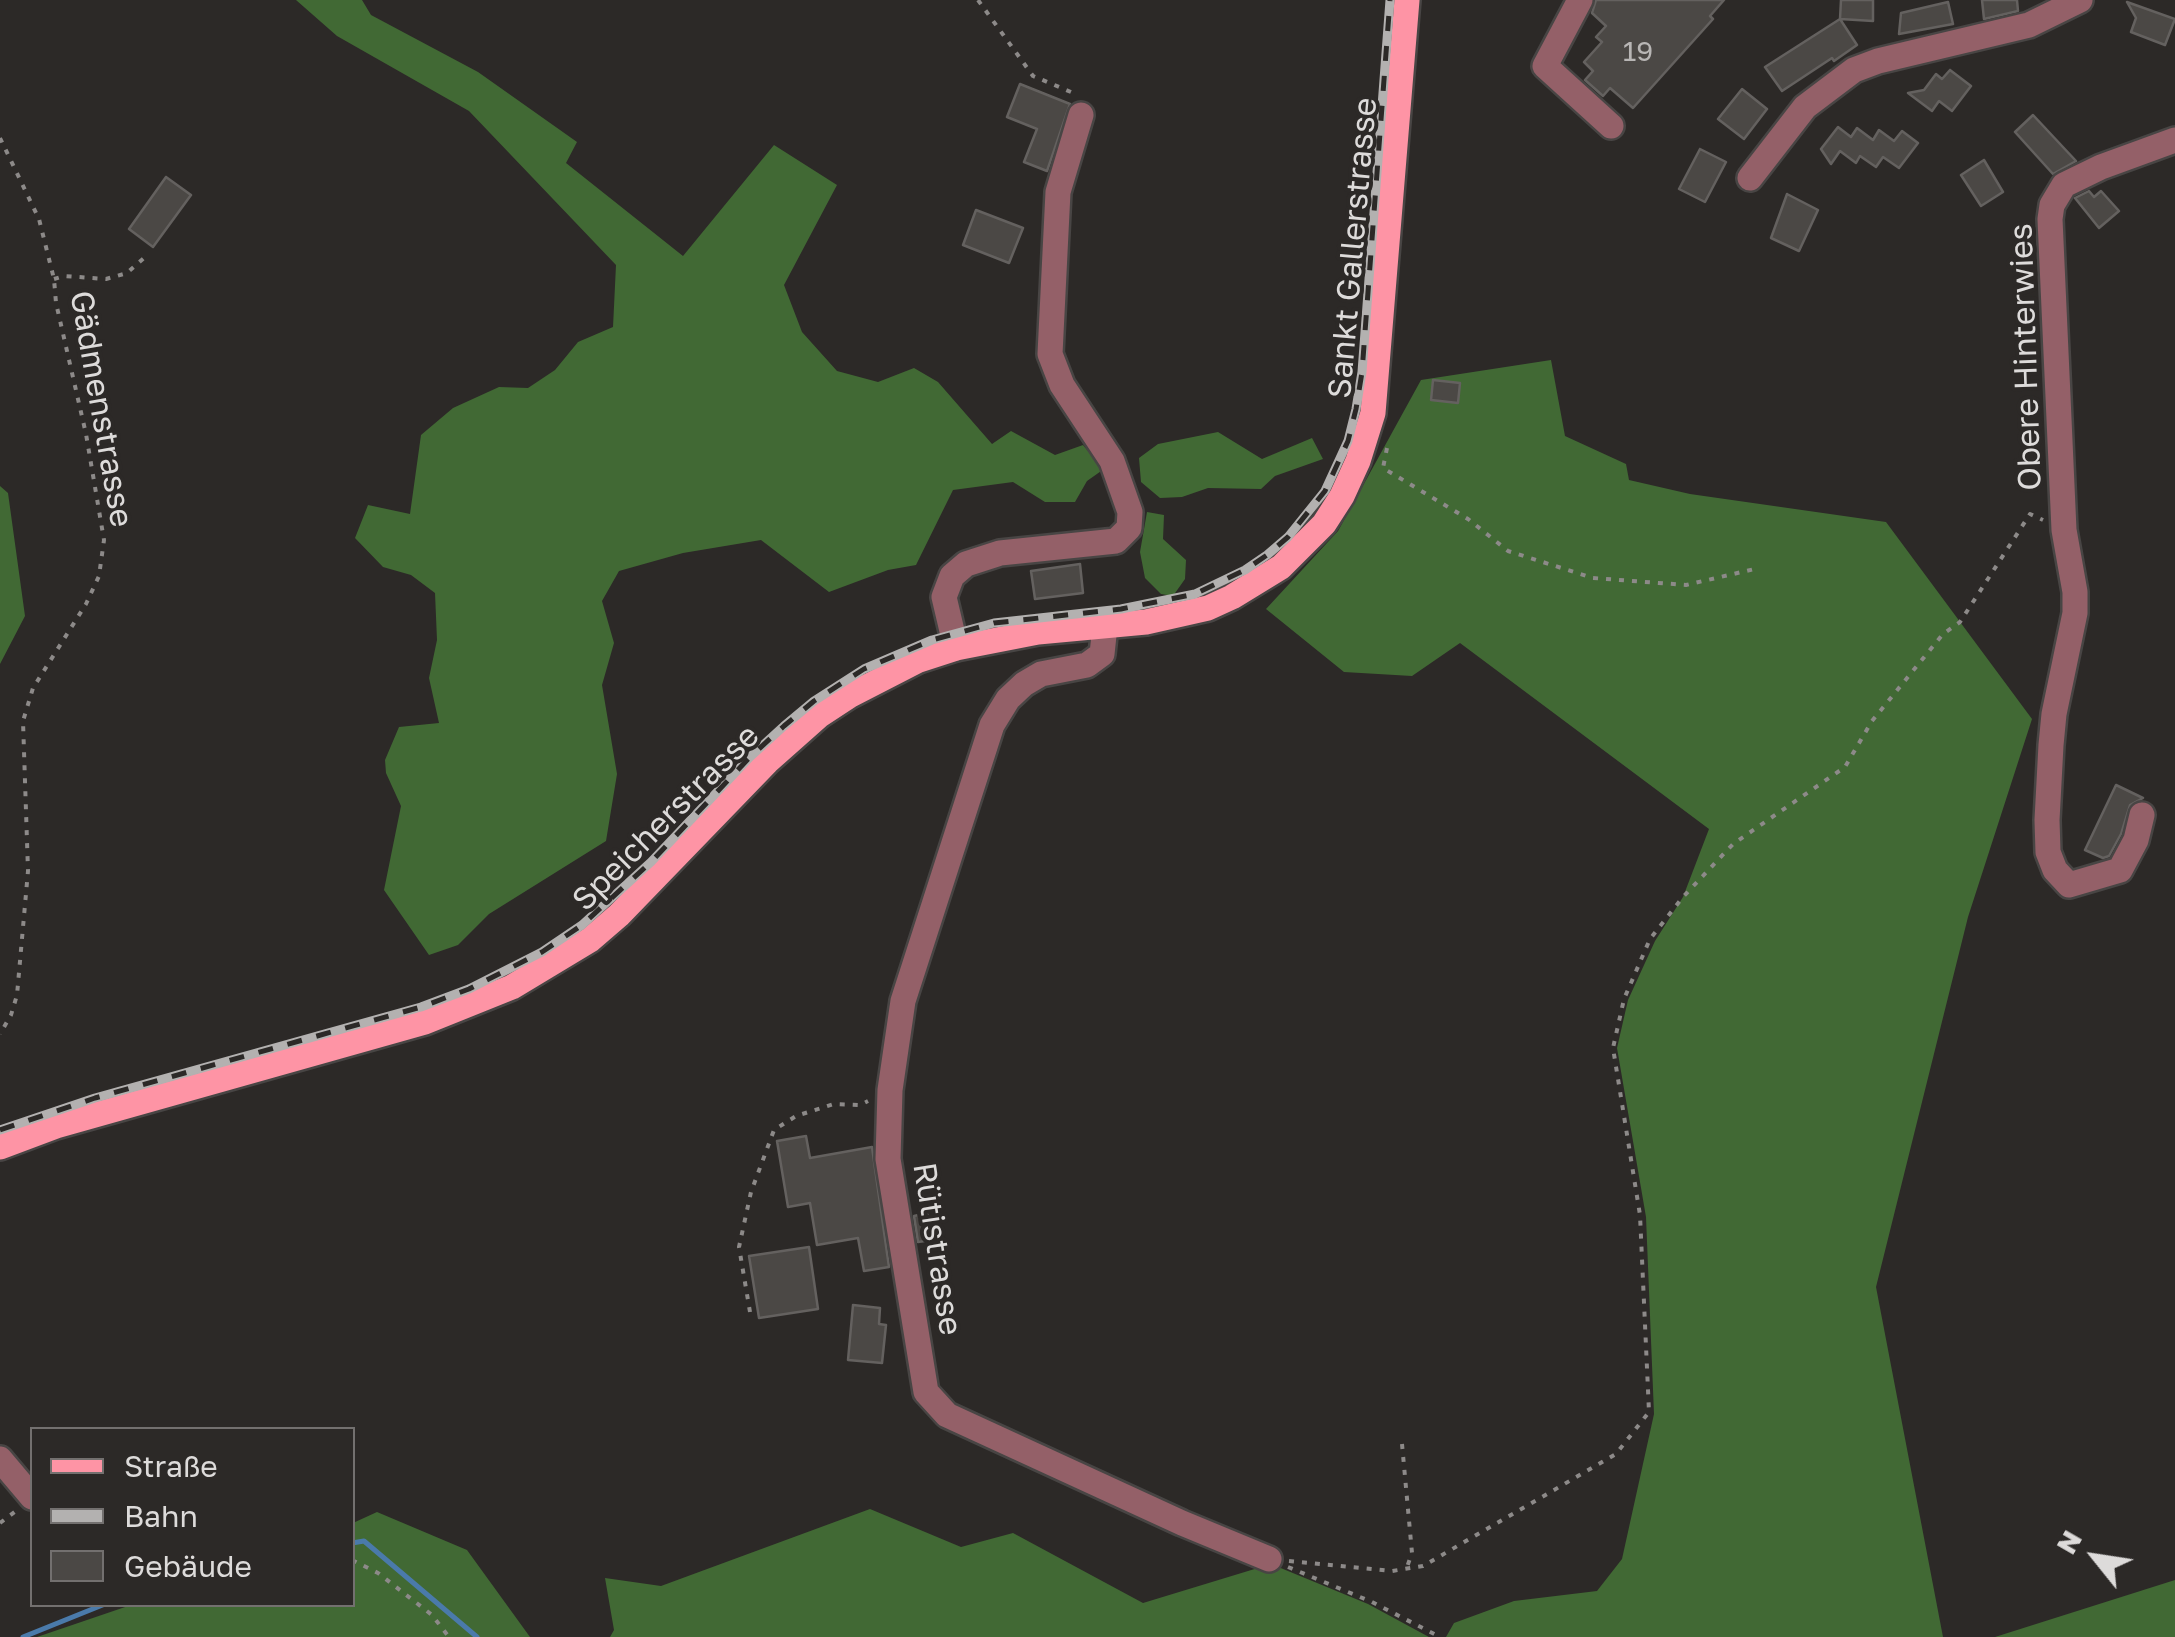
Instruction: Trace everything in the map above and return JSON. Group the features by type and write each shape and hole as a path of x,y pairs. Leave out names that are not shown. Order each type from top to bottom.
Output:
{"main road":[{"name":"Sankt Gallerstrasse","path":"1342,496 1373,412 1407,0"},
{"name":"Speicherstrasse","path":"0,1147 74,1120 425,1022 512,987 590,940 767,762 820,715 881,678 956,648 1024,634 1180,615 1232,597 1302,549 1342,496"}],"street":[{"path":"1580,0 1545,66 1611,126"},
{"path":"1750,178 1805,106 1854,70 2029,25 2080,0"},
{"path":"956,648 944,597 952,576 966,564 1000,553 1116,541 1129,528 1128,503 1112,461 1062,385 1050,354 1058,192 1082,115"},
{"name":"Obere Hinterwies","path":"2142,815 2136,840 2120,870 2069,884 2056,870 2048,852 2046,820 2051,745 2075,613 2075,592 2064,530 2049,238 2052,205 2064,185 2175,140"},
{"name":"Rütistrasse","path":"1105,626 1102,654 1088,665 1042,674 1024,684 1008,699 992,724 903,1001 890,1090 888,1158 926,1392 948,1415 1182,1523 1270,1559"},
{"path":"0,1459 24,1504"}],"path":[{"path":"978,0 1034,76 1084,97 1082,115"},
{"name":"Gädmenstrasse","path":"0,138 38,219 54,279 104,540 99,576 86,604 32,688 23,721 28,871 17,995 0,1034"},
{"path":"54,279 106,279 127,273 144,257"},
{"path":"1388,439 1383,468 1468,519 1508,551 1593,578 1668,584 1686,585 1759,568"},
{"path":"1270,1559 1392,1571 1423,1566 1616,1454 1649,1412 1640,1215 1612,1048 1624,999 1650,940 1733,844 1845,767 1872,721 1943,634 1960,622 2030,514 2064,530"},
{"path":"750,1312 739,1247 750,1192 774,1130 796,1116 834,1104 860,1105 890,1090"},
{"path":"1402,1444 1412,1552 1407,1567"},
{"path":"0,1523 24,1504"},
{"path":"1270,1559 1372,1602 1440,1637"},
{"path":"355,1562 378,1573 432,1615 449,1637"}],"green space":[{"path":"296,0 362,0 371,15 478,72 577,142 566,163 683,256 774,145 837,185 784,285 802,332 837,371 878,382 914,368 938,382 992,444 1011,431 1055,455 1083,445 1104,469 1087,481 1075,502 1045,502 1013,482 953,490 916,565 888,570 829,592 761,540 683,553 619,571 602,601 614,643 602,685 617,774 606,841 489,914 458,945 429,955 384,890 401,806 386,773 385,760 399,727 439,723 429,678 437,640 435,593 411,575 383,567 355,538 368,505 410,514 421,435 453,408 499,387 528,388 555,370 578,342 613,327 616,265 469,111 337,36"},
{"path":"1551,360 1565,436 1626,464 1629,480 1690,494 1886,522 2032,719 1968,917 1876,1287 1943,1637 1446,1637 1454,1623 1514,1601 1597,1591 1622,1559 1654,1414 1646,1217 1617,1048 1628,1000 1655,941 1683,897 1709,829 1460,643 1412,676 1344,672 1266,609 1338,531 1421,380"},
{"path":"1218,432 1262,459 1312,438 1323,459 1275,476 1261,489 1208,488 1182,497 1160,498 1141,482 1139,458 1158,444"},
{"path":"0,486 8,493 25,616 0,664"},
{"path":"1147,512 1164,515 1163,539 1186,560 1185,579 1173,596 1161,594 1145,578 1140,552"},
{"path":"870,1509 961,1547 1013,1533 1143,1603 1271,1564 1368,1604 1429,1637 610,1637 614,1630 605,1578 661,1586"},
{"path":"377,1512 467,1550 530,1637 37,1637 125,1607 355,1607 355,1522"},
{"path":"2175,1580 2175,1637 1995,1637"}],"building":[{"path":"1596,0 1724,0 1710,16 1713,19 1633,108 1610,88 1603,96 1585,80 1593,71 1584,62 1602,42 1596,37 1606,26 1592,13"},
{"path":"1841,0 1873,0 1873,21 1840,19"},
{"path":"1982,0 2017,0 2018,11 1984,19"},
{"path":"1948,2 1953,24 1899,34 1901,13"},
{"path":"2127,2 2175,19 2165,45 2131,32 2136,18"},
{"path":"1840,19 1857,45 1782,91 1765,67"},
{"path":"1950,70 1971,86 1952,111 1939,101 1932,111 1908,93 1924,90 1936,74 1942,79"},
{"path":"1020,84 1070,104 1047,171 1024,162 1037,129 1007,117"},
{"path":"1742,89 1767,109 1744,139 1718,119"},
{"path":"2033,115 2076,161 2053,174 2015,132"},
{"path":"1838,127 1851,137 1857,128 1873,140 1879,130 1894,141 1902,131 1918,143 1899,168 1883,157 1876,167 1860,156 1856,163 1840,151 1831,164 1821,149"},
{"path":"1700,149 1726,162 1705,202 1679,189"},
{"path":"1984,160 2003,192 1981,206 1961,175"},
{"path":"166,177 191,195 153,247 129,229"},
{"path":"2089,191 2094,197 2101,191 2119,211 2099,228 2075,198"},
{"path":"1787,194 1818,210 1799,251 1771,238"},
{"path":"976,210 1023,228 1009,263 963,245"},
{"path":"1433,380 1460,383 1458,403 1431,400"},
{"path":"1080,564 1083,593 1035,599 1031,571"},
{"path":"2116,785 2143,798 2130,805 2121,834 2109,856 2103,858 2085,850"},
{"path":"806,1136 810,1158 872,1147 889,1267 864,1271 858,1238 817,1245 810,1203 788,1207 777,1141"},
{"path":"927,1213 932,1240 918,1242 914,1216"},
{"path":"809,1247 818,1309 759,1318 749,1256"},
{"path":"853,1305 880,1308 879,1324 886,1325 882,1363 848,1360"}],"waterway":[{"path":"355,1542 364,1541 477,1637"},
{"path":"23,1637 98,1607"}],"railway":[{"path":"0,1130 95,1098 421,1007 469,989 542,952 582,925 651,862 784,726 864,669 932,640 994,623 1121,609 1195,594 1267,555 1288,537 1325,491 1348,441 1356,409 1390,0"}]}
